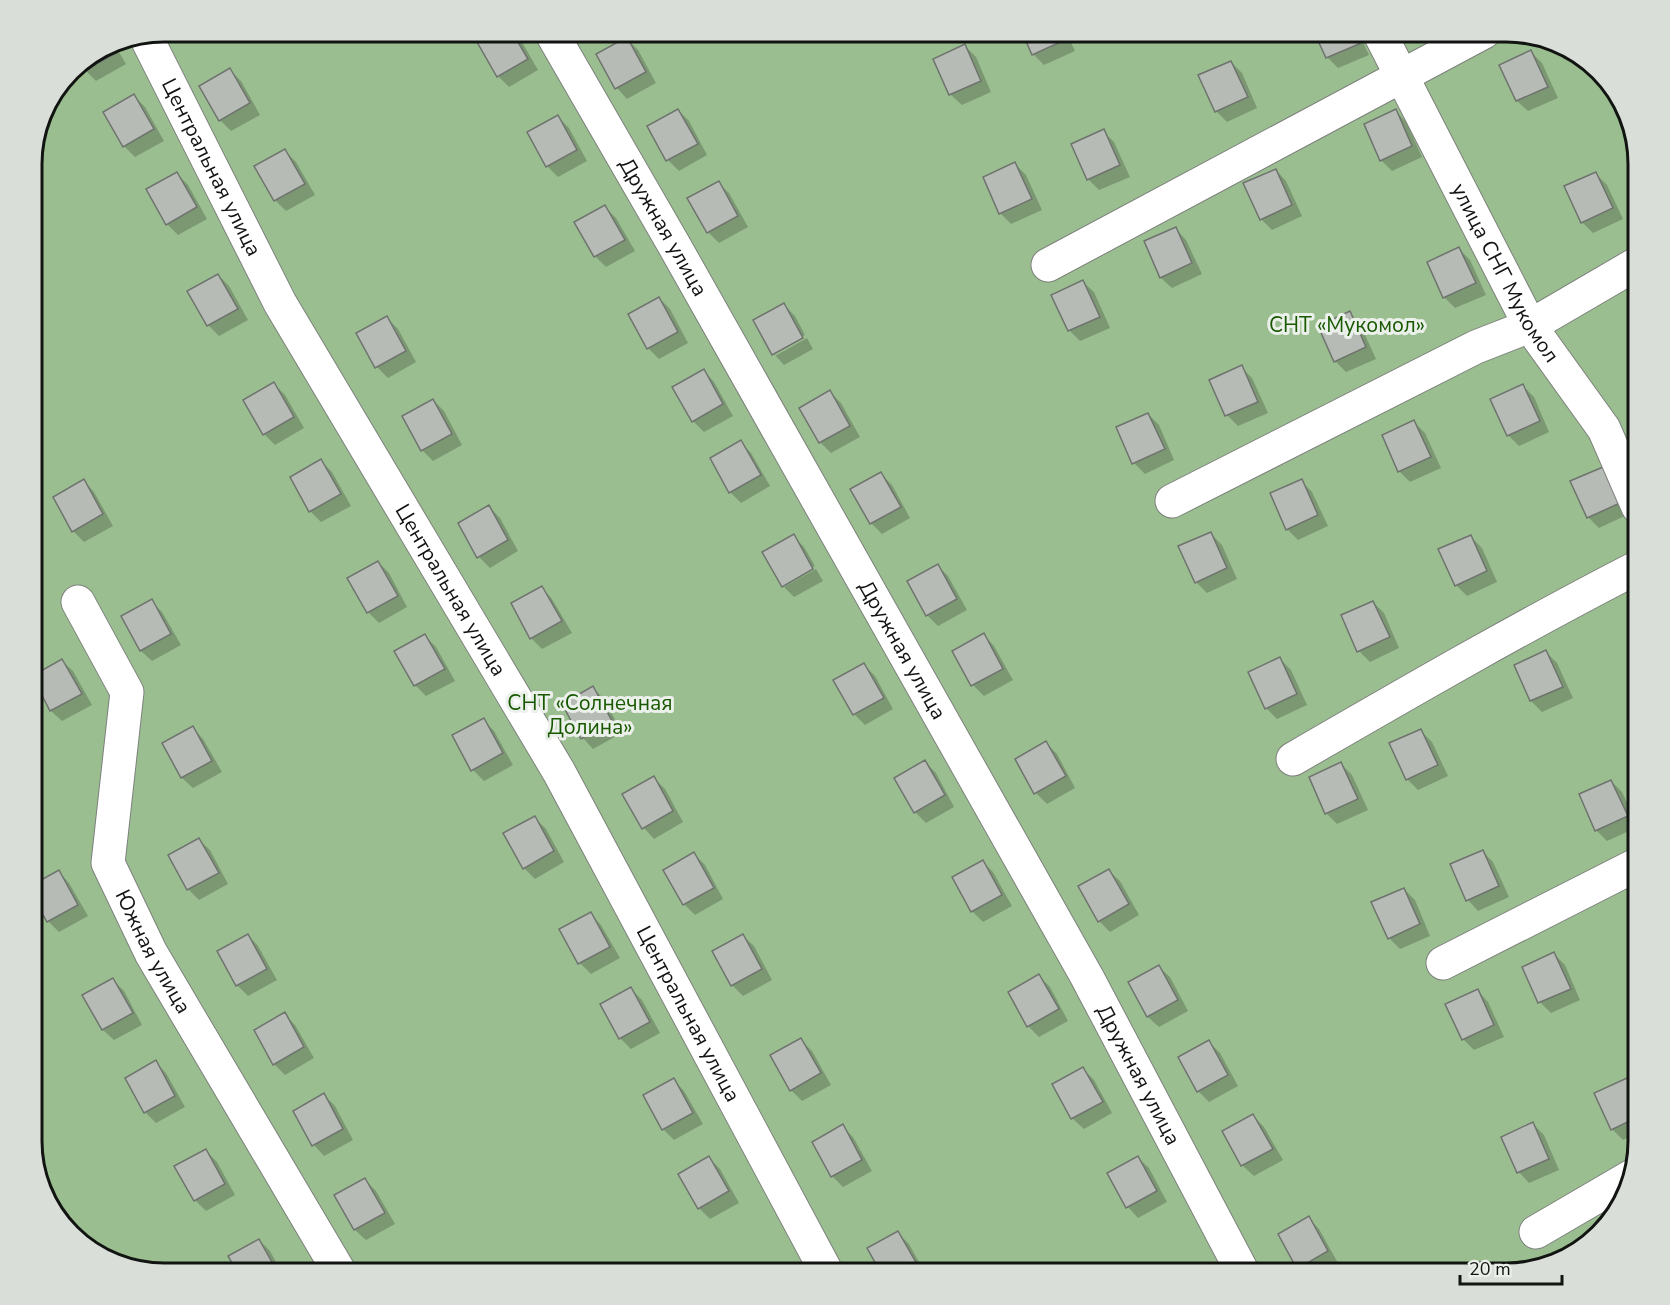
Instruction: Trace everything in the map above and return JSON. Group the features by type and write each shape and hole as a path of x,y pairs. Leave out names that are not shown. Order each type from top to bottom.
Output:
{"street":[{"name":"Дружная улица","path":"557,42 686,266 1086,977 1237,1263"},
{"name":"улица СНГ Мукомол","path":"1384,42 1530,326 1604,429 1628,484"},
{"path":"1048,265 1465,42"},
{"name":"Центральная улица","path":"149,43 280,303 559,772 820,1263"},
{"path":"1172,501 1476,347 1530,326 1628,269"},
{"path":"1293,759 1418,686 1628,572"},
{"name":"Южная улица","path":"78,602 127,692 108,863 151,953 334,1263"},
{"path":"1443,963 1628,869"},
{"path":"1536,1232 1621,1183"}],"green space":[{"name":"СНТ «Солнечная Долина»","path":"1506,42 1545,48 1580,67 1598,84 1619,117 1624,132 1628,164 1628,1141 1622,1180 1603,1215 1586,1233 1560,1250 1530,1261 1506,1263 164,1263 125,1257 90,1238 72,1221 58,1202 48,1180 42,1149 42,156 51,117 72,84 103,58 132,46 148,43"}],"building":[{"path":"477,42 518,42 528,59 497,77"},
{"path":"618,42 630,42 646,72 615,89 596,54"},
{"path":"1026,42 1061,42 1032,55"},
{"path":"1319,42 1358,42 1359,44 1326,58"},
{"path":"965,44 981,81 949,95 933,59"},
{"path":"1531,50 1548,87 1516,101 1499,65"},
{"path":"116,53 89,68 103,58"},
{"path":"1231,61 1248,97 1215,112 1198,75"},
{"path":"230,68 250,103 219,121 199,86"},
{"path":"134,94 154,129 123,147 103,112"},
{"path":"678,109 698,144 666,161 647,126"},
{"path":"1396,109 1412,146 1380,161 1364,124"},
{"path":"558,115 577,150 546,167 527,132"},
{"path":"1104,129 1120,165 1087,180 1071,144"},
{"path":"285,149 305,184 274,201 254,166"},
{"path":"1015,162 1032,199 999,214 983,177"},
{"path":"1276,169 1292,205 1260,220 1243,183"},
{"path":"177,172 197,207 166,225 146,189"},
{"path":"1596,172 1613,208 1581,223 1564,186"},
{"path":"719,181 738,216 707,233 687,198"},
{"path":"605,205 625,240 594,257 574,222"},
{"path":"1176,227 1192,263 1160,278 1144,241"},
{"path":"1459,247 1476,283 1443,298 1427,262"},
{"path":"218,274 238,309 207,326 187,291"},
{"path":"1083,280 1100,317 1068,331 1051,295"},
{"path":"659,297 678,332 647,349 628,314"},
{"path":"784,303 803,338 772,355 753,320"},
{"path":"1350,311 1366,347 1334,362 1318,326"},
{"path":"387,316 406,351 375,368 356,333"},
{"path":"1242,365 1258,402 1225,416 1209,380"},
{"path":"704,369 723,404 692,422 672,387"},
{"path":"274,382 294,417 263,435 243,400"},
{"path":"1523,384 1540,421 1507,436 1490,399"},
{"path":"830,390 850,426 819,443 799,408"},
{"path":"433,399 452,434 421,451 402,416"},
{"path":"1148,413 1165,449 1132,464 1116,427"},
{"path":"1414,420 1431,457 1398,472 1382,435"},
{"path":"741,440 761,475 729,493 710,458"},
{"path":"321,459 341,494 309,512 290,477"},
{"path":"1603,467 1620,503 1587,518 1570,481"},
{"path":"881,472 901,507 870,524 850,489"},
{"path":"84,479 103,514 72,532 53,497"},
{"path":"1302,479 1318,515 1286,530 1270,493"},
{"path":"489,505 508,540 477,558 458,523"},
{"path":"1211,532 1227,568 1195,583 1178,546"},
{"path":"794,534 813,569 782,587 762,552"},
{"path":"1471,535 1487,571 1455,586 1438,549"},
{"path":"378,561 398,596 367,613 347,578"},
{"path":"938,564 957,599 926,616 907,581"},
{"path":"542,586 562,621 530,639 511,603"},
{"path":"152,599 171,634 140,651 121,616"},
{"path":"1373,601 1390,637 1357,652 1341,615"},
{"path":"984,633 1003,669 971,686 952,651"},
{"path":"425,634 445,669 414,686 394,651"},
{"path":"1546,650 1563,687 1530,701 1514,665"},
{"path":"1280,657 1297,694 1265,709 1248,672"},
{"path":"62,659 82,694 50,711 42,695 42,670"},
{"path":"864,663 884,698 853,715 833,680"},
{"path":"593,686 612,721 581,739 562,704"},
{"path":"484,718 503,753 471,771 452,735"},
{"path":"193,726 212,761 181,778 162,743"},
{"path":"1421,729 1438,765 1406,780 1389,743"},
{"path":"1046,741 1066,776 1034,794 1015,759"},
{"path":"925,760 945,795 914,813 894,778"},
{"path":"1341,762 1358,799 1325,814 1309,777"},
{"path":"654,776 673,811 642,829 622,794"},
{"path":"1611,780 1628,816 1595,831 1579,794"},
{"path":"535,816 554,851 523,869 503,833"},
{"path":"199,838 219,873 187,890 168,855"},
{"path":"1483,850 1499,886 1466,901 1450,864"},
{"path":"694,852 714,888 683,905 663,870"},
{"path":"983,860 1002,895 971,912 952,877"},
{"path":"1109,869 1129,904 1098,922 1078,886"},
{"path":"59,870 78,905 47,922 42,913 42,879"},
{"path":"1404,888 1420,924 1388,939 1371,902"},
{"path":"591,912 610,947 578,964 559,929"},
{"path":"248,934 267,969 236,986 217,951"},
{"path":"743,934 762,969 731,986 712,951"},
{"path":"1554,952 1571,989 1538,1003 1522,967"},
{"path":"1159,965 1178,1000 1147,1017 1128,982"},
{"path":"1039,974 1059,1009 1027,1027 1008,992"},
{"path":"113,978 133,1013 102,1030 82,995"},
{"path":"631,987 650,1022 619,1039 600,1004"},
{"path":"1478,989 1494,1025 1462,1040 1445,1004"},
{"path":"285,1012 304,1047 273,1065 254,1030"},
{"path":"801,1038 821,1073 790,1091 770,1055"},
{"path":"1209,1040 1228,1075 1197,1092 1178,1057"},
{"path":"156,1060 175,1096 144,1113 125,1078"},
{"path":"1083,1067 1103,1102 1071,1119 1052,1084"},
{"path":"674,1078 693,1113 662,1130 643,1095"},
{"path":"1627,1078 1628,1122 1611,1130 1594,1093"},
{"path":"324,1093 343,1129 312,1146 293,1111"},
{"path":"1253,1114 1273,1149 1241,1166 1222,1131"},
{"path":"1533,1122 1549,1159 1517,1173 1501,1137"},
{"path":"843,1124 862,1160 831,1177 812,1142"},
{"path":"206,1149 225,1184 194,1201 174,1166"},
{"path":"709,1156 729,1191 698,1209 678,1174"},
{"path":"1138,1156 1157,1191 1126,1208 1107,1173"},
{"path":"365,1178 385,1213 354,1230 334,1195"},
{"path":"1309,1216 1328,1251 1307,1263 1294,1263 1278,1234"},
{"path":"898,1231 916,1263 875,1263 867,1248"},
{"path":"259,1239 272,1263 232,1263 228,1256"}],"park label":[{"name":"СНТ «Мукомол»","path":"1347,325"}]}
